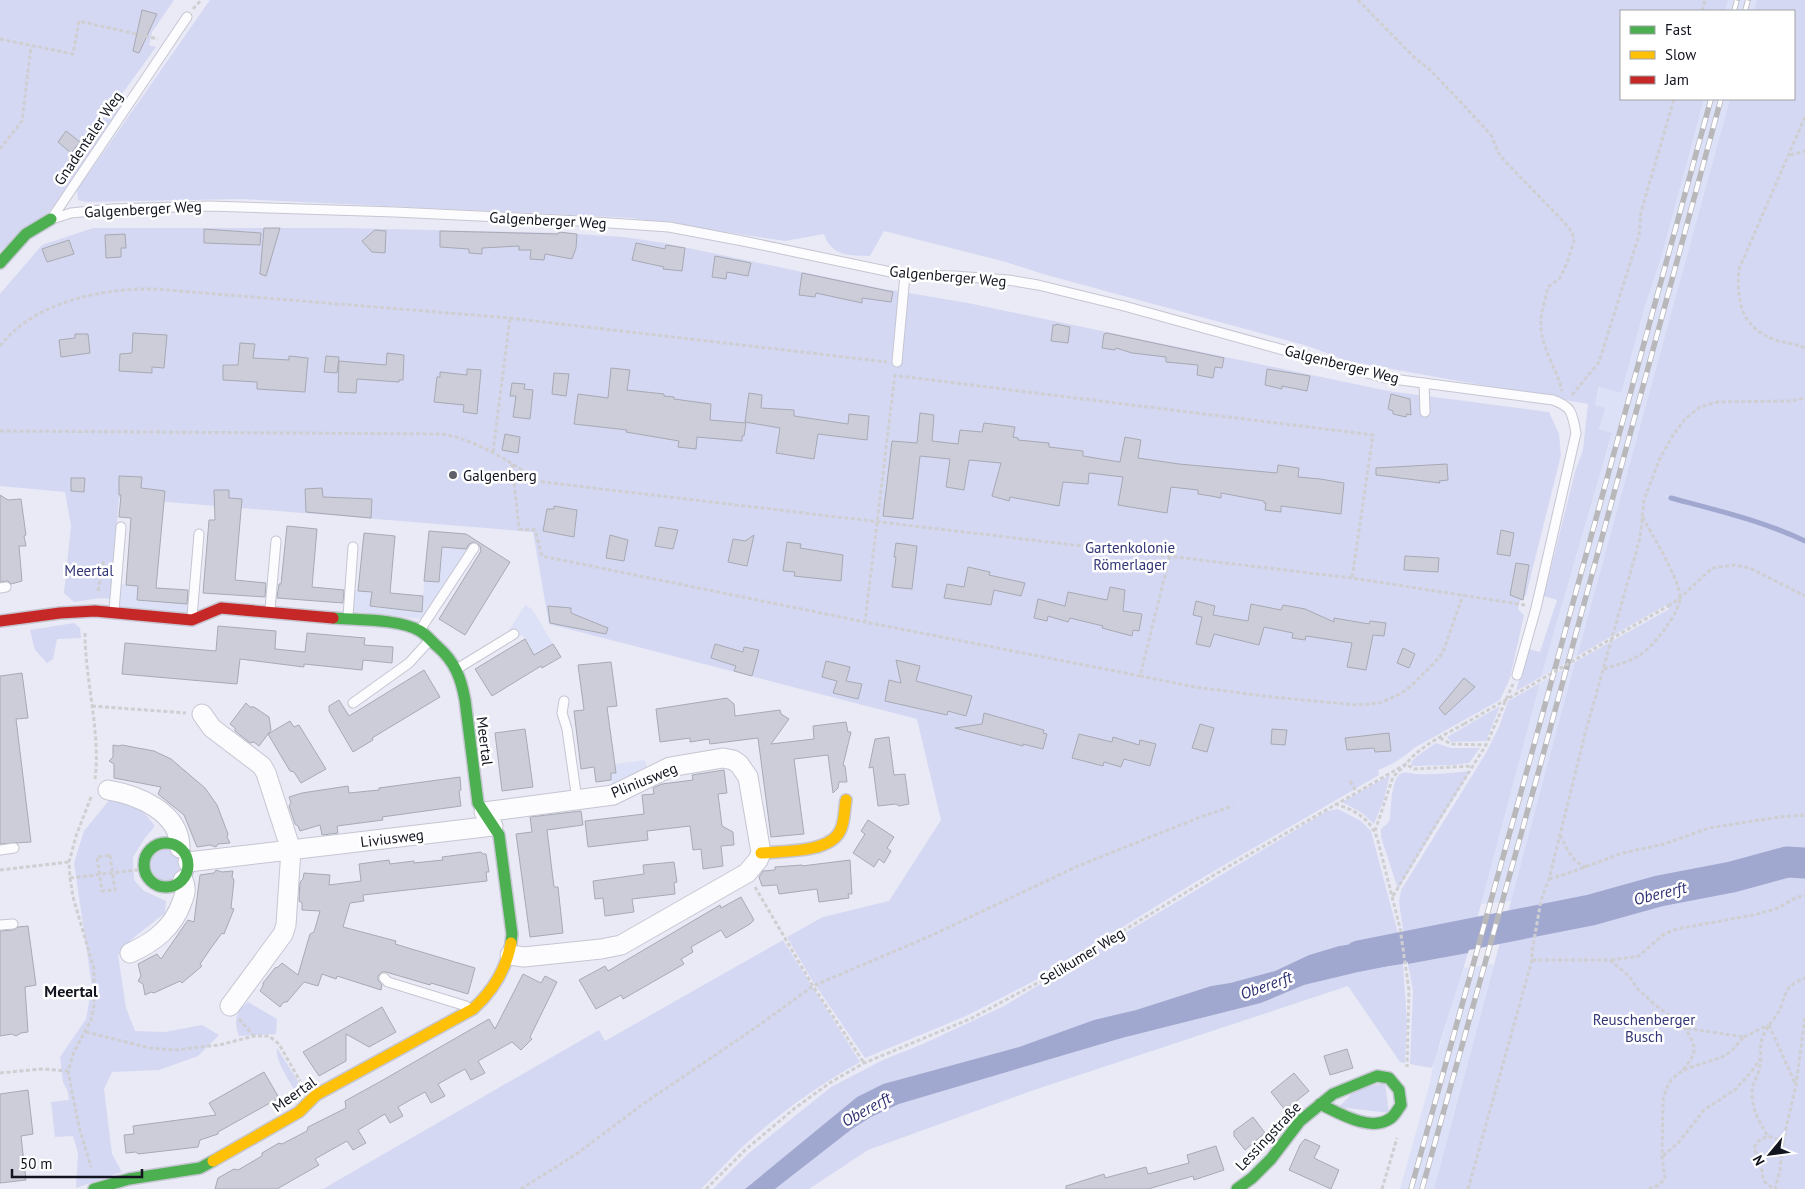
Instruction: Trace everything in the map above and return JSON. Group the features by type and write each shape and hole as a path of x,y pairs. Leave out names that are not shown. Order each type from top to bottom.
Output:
{"street":[{"name":"Gnadentaler Weg","path":"0,263 26,234 52,220"},
{"name":"Meertal","path":"0,621 90,611 192,620 221,608 395,623 420,631 447,655 457,669 465,700 478,803 499,835 512,934 510,955 497,984 486,998 473,1008 316,1095 312,1101 298,1112 200,1168 129,1179 97,1188"},
{"path":"202,714 212,728 262,766 291,850 286,925 283,934 230,1006"},
{"name":"Pliniusweg","path":"488,819 577,800 613,795 670,767 727,758 739,764 748,777 761,854"},
{"path":"98,792 138,797 158,810 175,829 180,840 184,863 185,892 180,908 173,921 163,932 151,942 130,953"},
{"path":"510,955 524,957 601,949 621,945 746,873 761,854 816,847 829,842 840,831 846,800"},
{"name":"Liviusweg","path":"184,863 291,850 488,819"},
{"name":"Liviusweg","path":"170,843 184,863 175,886 160,887 151,882 144,869 147,854 155,846 170,843"},
{"name":"Lessingstraße","path":"1237,1189 1252,1178 1271,1159 1300,1120 1320,1104 1334,1094 1377,1076 1389,1078 1399,1090 1400,1105 1392,1118 1379,1124 1348,1117 1320,1104"}],"lane":[{"name":"Gnadentaler Weg","path":"52,220 187,17"},
{"name":"Galgenberger Weg","path":"52,220 71,213 112,209 209,206 405,212 669,227 905,275 955,276 1008,280 1038,285 1124,306 1385,378 1553,400 1565,404"},
{"path":"897,362 905,275"},
{"path":"1424,383 1426,412"},
{"path":"1517,675 1536,608 1576,434 1571,412 1565,404"},
{"path":"114,613 122,527"},
{"path":"192,620 199,534"},
{"path":"270,612 276,540"},
{"path":"348,619 353,547"},
{"path":"420,631 474,548"},
{"path":"457,669 514,634"},
{"path":"354,703 409,663 431,639"},
{"path":"564,701 562,713 567,729 577,800"},
{"path":"0,850 14,848"},
{"path":"0,925 13,924"},
{"path":"384,978 388,982 473,1008"}],"path":[{"path":"1358,0 1456,97 1491,135 1500,156 1572,232 1574,241 1567,262 1560,278 1548,287 1540,322 1545,347 1559,378 1565,404"},
{"path":"0,39 73,54 79,21 170,42"},
{"path":"0,149 22,121 31,46"},
{"path":"1565,404 1598,362 1639,235 1641,212 1674,100"},
{"path":"1805,117 1739,269 1737,291 1742,309 1755,328 1761,333 1777,340 1805,348"},
{"path":"1790,155 1805,150"},
{"path":"0,346 18,327 36,315 90,295 128,288 510,318 897,362 865,622"},
{"path":"493,452 510,318"},
{"path":"895,375 1373,435 1352,578"},
{"path":"1468,1189 1532,960 1542,900 1549,879 1585,734 1640,538 1644,500 1660,458 1673,435 1686,418 1700,407 1717,402 1791,401 1805,398"},
{"path":"0,431 432,434 461,438 493,452 544,482 1170,555 1352,578 1519,604"},
{"path":"512,464 519,528 535,530 542,556 1195,687 1357,705 1380,702 1400,694 1411,686 1436,660 1442,652 1463,595"},
{"path":"1642,516 1677,585 1680,598"},
{"path":"1140,676 1170,555"},
{"path":"97,1188 78,1127 68,1071 74,1052 86,1032 94,1006 94,969 77,913 69,862 74,842 98,792 92,706 85,649 90,611 105,557"},
{"path":"1603,669 1642,654 1655,641 1676,611 1680,598 1712,568 1734,565 1750,568 1805,596"},
{"name":"Selikumer Weg","path":"706,1189 744,1151 795,1108 831,1082 864,1063 972,1018 1041,981 1216,874 1356,791 1406,764 1410,758 1432,742 1680,598"},
{"path":"1393,897 1486,745 1517,675"},
{"path":"92,706 202,714"},
{"path":"1440,738 1451,744 1486,745"},
{"path":"1375,831 1393,777 1406,764 1414,768 1473,766"},
{"path":"1350,781 1356,791"},
{"path":"1335,804 1349,808 1368,822 1375,831 1393,897 1410,990 1407,1070"},
{"path":"521,1189 578,1153 643,1104 813,986 937,933 1078,866 1203,816 1233,806"},
{"path":"1549,879 1623,853 1664,844 1709,828 1779,817 1805,815"},
{"path":"1560,835 1577,864 1587,867"},
{"path":"110,855 115,890 102,891 100,874 97,856 110,855"},
{"path":"0,870 69,862"},
{"path":"70,878 144,869"},
{"path":"746,873 813,986 864,1063"},
{"path":"1532,960 1610,960 1639,956 1664,934 1676,929 1758,914 1778,908 1798,897 1805,896"},
{"path":"1610,960 1629,976 1637,988 1653,1003 1685,1028 1694,1043 1694,1056 1675,1075 1664,1092 1662,1157 1665,1179 1657,1186 1648,1189"},
{"path":"1783,1141 1767,1136 1755,1117 1752,1091 1760,1065 1759,1050 1769,1024 1777,1014 1788,988 1805,978"},
{"path":"1767,1136 1757,1142 1754,1148 1765,1184 1775,1189 1780,1170 1783,1141 1796,1085 1805,1017"},
{"path":"1682,1070 1726,1055 1744,1037 1769,1024"},
{"path":"1769,1024 1796,1085"},
{"path":"1685,1028 1744,1037"},
{"path":"86,1032 150,1048 174,1050 213,1046 254,1036 269,1036 279,1044 312,1101"},
{"path":"1662,1157 1679,1142 1704,1110 1736,1089 1760,1059"},
{"path":"0,1073 41,1069 68,1071"},
{"path":"1382,1189 1398,1134"}],"shaded area":[{"path":"1728,0 1757,0 1754,10 1725,10"},
{"path":"1704,100 1730,100 1577,656 1541,677 1612,434 1599,430 1604,408 1595,405 1600,387 1617,392 1663,251"},
{"path":"429,531 470,535 469,549 423,619 352,611 354,590 423,596"},
{"path":"120,584 190,590 188,613 118,607"},
{"path":"525,605 532,609 561,657 542,668 523,636 508,632"},
{"path":"1575,662 1512,901 1481,904 1540,683"},
{"path":"645,760 647,768 654,767 612,788 611,780 596,782 594,767"},
{"path":"1494,964 1434,1189 1400,1189 1429,1086 1436,1053 1440,1046 1459,979 1464,968"}],"green space":[{"path":"0,0 174,0 152,32 149,45 156,47 122,94 126,97 124,101 52,209 0,251"},
{"path":"210,0 1728,0 1725,10 1620,10 1620,100 1704,100 1663,251 1644,309 1621,393 1599,387 1595,405 1605,408 1599,429 1612,433 1541,677 1516,691 1528,649 1540,652 1557,600 1544,596 1575,472 1583,450 1588,404 1347,361 1308,346 1043,274 1006,262 884,231 870,256 862,256 848,255 836,251 827,242 824,234 785,241 631,218 241,199 86,202 78,200 77,190"},
{"name":"Reuschenberger Busch","path":"1757,0 1805,0 1805,1189 1434,1189 1575,662 1669,609 1666,605 1577,656 1730,100 1795,100 1795,10 1754,10"},
{"name":"Gartenkolonie Römerlager","path":"93,228 342,228 561,233 624,237 664,243 879,288 968,303 1388,391 1549,412 1559,434 1561,455 1526,595 1520,601 1518,609 1524,615 1510,678 1500,700 1414,748 1398,761 1378,770 1379,775 1197,881 1042,977 966,1016 865,1058 812,980 787,937 823,917 889,901 941,820 917,719 549,624 533,532 119,498 111,599 100,598 74,602 64,593 71,526 65,492 0,486 0,294 42,245"},
{"path":"74,623 80,628 81,638 57,639 53,659 47,663 35,650 30,630"},
{"path":"1540,683 1476,923 1404,936 1399,902 1401,890 1486,753 1499,727 1508,701"},
{"path":"1500,706 1486,741 1451,742 1447,737"},
{"path":"1436,743 1451,748 1480,748 1469,763 1412,766 1411,762 1417,756"},
{"path":"1470,771 1398,889 1381,837 1381,829 1390,819 1392,795 1397,777 1406,772 1429,774"},
{"path":"1390,775 1384,799 1374,824 1362,813 1342,802"},
{"path":"111,798 141,809 155,826 133,857 134,880 144,891 166,901 165,913 132,939 118,955 126,1008 135,1031 165,1032 202,1025 219,1035 198,1056 159,1070 112,1072 104,1089 112,1154 122,1172 76,1188 78,1153 73,1136 55,1137 51,1102 69,1100 68,1092 63,1082 60,1057 86,1019 92,986 74,863 84,831"},
{"path":"1338,809 1361,821 1371,831 1399,937 1339,946 1309,955 1275,971 1211,986 1094,1021 1019,1047 883,1084 857,1097 745,1189 713,1189 749,1153 831,1087 883,1060 923,1044 1004,1006 1327,811"},
{"path":"166,850 177,854 181,865 177,876 166,880 155,876 151,865 155,854"},
{"path":"783,940 860,1062 817,1088 776,1118 744,1146 701,1189 323,1189 599,1030 605,1041"},
{"path":"1468,953 1432,1068 1410,1064 1413,991 1408,964"},
{"path":"1403,964 1407,1022 1405,1063 1400,1062 1348,986 1031,1091 868,1150 809,1189 775,1189 852,1129 871,1117 899,1104 1122,1038 1261,1003 1304,985 1375,968"},
{"path":"248,1002 277,1019 276,1034 239,1036 236,1026 238,1013"},
{"path":"277,1048 304,1091 298,1096 281,1066"},
{"path":"1385,1083 1389,1113 1339,1107 1356,1089"}],"water":[{"path":"1476,923 1468,953 1408,964 1404,936"},
{"path":"1399,937 1403,964 1375,968 1304,985 1261,1003 1122,1038 899,1104 871,1117 852,1129 775,1189 745,1189 857,1097 883,1084 1019,1047 1094,1020 1136,1010 1211,986 1275,971 1309,955 1339,946"}],"building":[{"path":"142,10 157,14 139,53 133,51"},
{"path":"66,131 80,142 71,153 58,142"},
{"path":"264,228 280,228 266,276 260,274"},
{"path":"204,229 261,233 260,245 204,243"},
{"path":"375,230 386,231 385,253 372,252 362,241"},
{"path":"440,231 558,234 559,232 577,234 576,248 572,259 545,254 544,260 530,259 531,250 519,250 519,246 482,248 482,254 469,253 469,249 440,247"},
{"path":"125,234 126,248 121,248 121,257 106,258 105,235"},
{"path":"69,240 74,254 47,262 42,249"},
{"path":"636,243 665,249 666,245 685,248 682,271 663,269 664,267 632,260"},
{"path":"715,256 751,263 748,276 727,272 726,279 712,277"},
{"path":"802,273 893,292 891,302 862,298 862,303 816,293 815,297 799,295"},
{"path":"1053,325 1070,327 1068,343 1051,341"},
{"path":"133,333 167,335 164,368 152,367 152,373 119,371 120,354 132,353"},
{"path":"1107,333 1224,358 1222,368 1215,367 1213,378 1197,375 1198,365 1166,362 1166,357 1132,353 1116,348 1115,350 1102,348 1104,334"},
{"path":"75,334 88,334 90,353 61,357 59,340 75,338"},
{"path":"240,343 255,344 253,358 289,360 289,356 308,358 305,392 257,389 257,382 223,380 223,365 238,365"},
{"path":"387,353 404,355 403,380 399,380 399,382 357,379 356,393 338,392 339,361 386,365"},
{"path":"326,356 339,357 337,373 324,372"},
{"path":"611,368 630,370 627,390 664,394 664,396 674,397 674,399 711,404 710,420 746,423 742,441 697,437 696,449 678,447 679,441 626,432 627,430 574,424 578,394 608,398"},
{"path":"467,369 481,370 477,414 463,412 464,405 434,402 437,377 440,377 440,372 467,375"},
{"path":"1267,369 1310,376 1307,391 1282,386 1282,389 1265,385"},
{"path":"554,373 569,374 566,396 552,394"},
{"path":"512,383 525,384 524,389 533,390 530,419 513,417 516,396 510,396"},
{"path":"749,393 762,395 761,408 794,410 794,416 848,424 849,414 869,416 867,440 818,434 814,459 776,453 780,428 745,422"},
{"path":"1391,394 1410,399 1411,415 1407,414 1406,417 1393,414 1393,411 1388,409"},
{"path":"920,413 934,415 932,441 958,444 960,430 982,432 984,423 1015,427 1013,437 1018,438 1018,440 1049,443 1049,447 1083,451 1083,456 1120,462 1125,437 1141,440 1138,458 1179,464 1277,473 1278,465 1299,468 1298,477 1344,483 1341,514 1281,506 1281,512 1265,510 1266,503 1264,501 1221,493 1221,498 1198,494 1198,490 1171,487 1167,513 1118,505 1123,477 1089,473 1088,484 1063,482 1059,506 1010,497 1009,501 992,496 1001,463 969,460 964,490 946,487 950,459 920,456 913,519 883,516 892,441 917,443"},
{"path":"505,434 520,437 518,453 502,450"},
{"path":"1447,464 1448,480 1439,481 1440,483 1376,475 1376,468"},
{"path":"119,476 142,477 141,488 165,491 156,588 188,590 187,604 137,600 138,586 126,585 131,518 119,517 121,495 119,495"},
{"path":"71,478 85,478 84,492 71,491"},
{"path":"322,488 323,497 372,499 371,518 306,512 305,489"},
{"path":"214,490 229,490 229,498 242,499 235,580 266,583 265,597 203,593 209,520 215,520"},
{"path":"0,495 8,500 21,499 26,535 24,536 26,546 19,546 22,581 11,584 8,581 0,582"},
{"path":"554,506 577,510 574,537 543,531 547,509 554,509"},
{"path":"287,526 317,529 312,587 344,590 343,603 277,598 279,584 281,584"},
{"path":"659,527 678,530 673,549 655,546"},
{"path":"1501,530 1514,533 1510,556 1497,554"},
{"path":"429,531 466,534 510,562 465,635 439,619 481,551 480,546 474,542 469,544 466,549 442,547 439,582 424,581"},
{"path":"364,533 395,536 390,593 423,596 422,612 370,606 372,592 358,591"},
{"path":"610,535 628,540 624,561 606,558"},
{"path":"754,535 747,566 728,562 733,539 745,541"},
{"path":"787,542 801,544 800,548 843,555 841,581 794,576 795,572 783,571"},
{"path":"896,543 917,546 912,589 892,587"},
{"path":"1405,556 1439,558 1438,572 1404,570"},
{"path":"1516,563 1529,565 1523,600 1510,595"},
{"path":"968,567 990,572 989,575 1025,583 1021,596 994,590 991,605 944,598 947,584 964,587"},
{"path":"1110,587 1125,590 1123,611 1142,614 1139,631 1133,630 1132,636 1102,628 1103,626 1070,618 1068,622 1048,616 1047,621 1034,618 1038,599 1065,606 1068,592 1107,600"},
{"path":"1196,601 1215,606 1213,615 1248,621 1251,604 1281,610 1283,605 1305,609 1334,622 1334,618 1369,624 1370,621 1386,623 1384,636 1373,635 1366,670 1347,667 1352,643 1306,636 1305,640 1292,638 1293,633 1264,627 1259,645 1214,634 1210,647 1196,644 1202,617 1193,615"},
{"path":"548,606 571,608 571,613 608,628 606,634 550,623"},
{"path":"218,626 276,631 275,649 305,652 307,633 365,638 364,645 393,647 392,663 363,660 362,670 304,664 304,667 240,659 237,684 122,674 125,643 216,651"},
{"path":"525,639 534,655 553,644 561,657 542,668 541,666 492,696 475,669"},
{"path":"715,644 743,652 744,647 759,650 752,676 734,671 736,666 711,658"},
{"path":"1403,648 1415,654 1409,668 1397,663"},
{"path":"896,660 920,666 916,681 972,696 966,716 948,711 947,715 885,701 889,680 901,683"},
{"path":"826,661 850,667 846,681 862,684 858,699 833,693 837,681 822,677"},
{"path":"611,662 617,706 607,707 616,773 611,773 611,780 596,782 594,767 581,769 574,711 584,710 578,665"},
{"path":"424,670 440,697 372,738 373,740 353,752 329,711 329,706 339,700 349,716"},
{"path":"22,673 28,718 16,719 31,842 0,844 0,676"},
{"path":"1464,678 1475,687 1445,715 1439,708"},
{"path":"727,698 734,704 735,716 780,710 781,714 789,719 771,744 814,739 813,726 846,722 848,732 851,732 843,765 845,766 847,782 839,782 838,788 833,793 828,755 794,759 804,834 771,837 758,738 710,744 709,739 690,742 690,738 660,742 656,709"},
{"path":"246,703 269,717 271,730 259,746 254,742 250,743 235,731 235,728 230,724"},
{"path":"984,713 1044,730 1043,733 1047,734 1043,749 1023,744 1023,746 955,728 982,724"},
{"path":"290,721 294,727 299,725 326,769 301,783 294,772 290,771 268,734"},
{"path":"1200,724 1214,728 1207,752 1192,748"},
{"path":"525,729 533,787 502,791 495,733"},
{"path":"1272,729 1287,730 1285,745 1271,744"},
{"path":"1389,733 1391,751 1375,752 1374,748 1347,750 1345,738"},
{"path":"1079,734 1112,742 1113,737 1139,745 1140,740 1156,744 1150,766 1124,759 1121,767 1104,762 1103,766 1072,758"},
{"path":"889,737 894,775 905,774 909,804 878,806 873,767 869,768 875,739"},
{"path":"113,745 154,751 171,759 205,788 217,805 230,843 218,844 216,847 210,845 197,847 184,815 158,794 161,787 114,778 114,764 109,761 113,757"},
{"path":"724,770 727,793 718,794 722,826 733,832 734,845 721,846 723,866 703,869 701,849 693,850 690,826 647,831 648,840 588,847 585,821 644,814 642,795 654,794 653,788 662,784 693,780 692,775"},
{"path":"460,777 461,806 382,817 383,820 337,826 338,833 322,835 320,825 300,831 295,824 289,806 291,803 289,797 302,793 348,786 349,793 379,790 379,788"},
{"path":"581,811 583,825 547,830 554,887 558,887 563,933 530,937 516,834 532,832 530,817"},
{"path":"868,820 894,837 887,848 891,851 884,863 879,859 874,867 853,853 865,834 861,831"},
{"path":"481,852 486,854 489,872 486,872 487,881 363,895 364,901 350,903 343,927 396,941 395,944 475,968 468,994 386,972 382,972 378,976 378,980 382,985 381,990 337,976 336,979 322,974 318,986 304,982 287,1002 284,1002 280,1007 260,991 263,983 275,968 282,963 298,975 310,934 314,932 320,911 302,910 302,903 299,901 300,882 303,879 304,873 330,875 329,885 361,881 359,864 389,860 390,864 414,861 414,863 443,860 442,857"},
{"path":"850,860 852,894 848,894 849,898 819,902 817,889 779,894 777,885 762,886 759,877 763,871 775,870 775,867 802,866"},
{"path":"674,862 677,882 674,883 675,894 632,899 634,912 605,916 603,898 595,899 593,881 644,874 643,865"},
{"path":"216,870 222,872 233,871 231,908 234,909 224,934 222,933 200,964 202,966 182,983 180,981 145,995 143,984 138,981 141,976 138,964 157,954 161,959 188,920 194,922 200,875 214,873"},
{"path":"741,897 754,920 750,924 726,938 721,930 691,947 693,952 681,959 684,964 623,999 621,995 596,1009 579,980 605,966 608,971 720,905 721,908"},
{"path":"28,926 36,985 25,987 28,1032 16,1036 12,1034 0,1036 0,931"},
{"path":"523,974 541,983 545,976 557,982 530,1037 532,1039 521,1050 512,1042 478,1061 485,1073 471,1080 465,1069 438,1084 445,1096 431,1103 425,1092 412,1099 398,1107 403,1116 390,1123 385,1114 358,1130 366,1143 353,1150 347,1141 315,1159 319,1165 277,1189 215,1189 218,1178 234,1169 238,1170 262,1156 262,1153 279,1143 282,1144 307,1131 308,1127 346,1108 345,1101 489,1019 495,1029"},
{"path":"382,1007 396,1032 369,1047 346,1034 346,1061 319,1076 303,1052"},
{"path":"1347,1049 1353,1068 1330,1075 1324,1056"},
{"path":"264,1072 279,1098 218,1132 218,1134 200,1140 198,1147 138,1154 136,1152 126,1153 124,1135 134,1134 133,1126 216,1115 209,1103"},
{"path":"1294,1073 1309,1091 1285,1110 1271,1092"},
{"path":"28,1090 33,1134 21,1136 26,1180 0,1183 0,1094"},
{"path":"1253,1117 1265,1133 1245,1150 1234,1136 1234,1131"},
{"path":"1305,1139 1320,1146 1314,1158 1339,1170 1331,1189 1289,1170 1300,1145"},
{"path":"1216,1146 1224,1170 1194,1180 1193,1176 1148,1189 1066,1189 1066,1186 1104,1174 1105,1178 1146,1167 1148,1174 1189,1163 1187,1155"}],"waterway":[{"path":"1671,498 1756,522 1805,541"},
{"name":"Obererft","path":"1359,956 1591,910 1659,891 1732,877 1787,862 1805,863"}],"railway":[{"path":"1734,10 1737,0"},
{"path":"1745,10 1748,0"},
{"path":"1411,1189 1711,100"},
{"path":"1422,1189 1537,777 1721,100"}],"traffic: fast":[{"path":"0,263 26,234 51,219"},
{"path":"333,618 378,621 412,627 427,637 444,653 453,665 465,700 478,803 499,835 512,934 511,943"},
{"path":"170,843 182,849 187,856 188,865 187,874 182,881 175,886 162,887 150,881 145,874 144,861 150,849 157,844 170,843"},
{"path":"1237,1189 1252,1178 1271,1159 1300,1121 1333,1094 1377,1076 1389,1078 1399,1090 1401,1105 1391,1118 1383,1122 1365,1123 1336,1112 1328,1108 1320,1104"},
{"path":"94,1189 129,1179 200,1168 213,1161"}],"traffic: slow":[{"path":"761,853 805,850 826,843 834,838 842,827 846,800"},
{"path":"213,1161 299,1112 316,1095 473,1009 487,995 498,979 506,962 511,943"}],"traffic: jam":[{"path":"0,621 60,613 95,611 192,620 221,608 333,618"}],"place":[{"name":"Galgenberg","path":"453,475"}],"district":[{"name":"Meertal","path":"71,991"}]}
